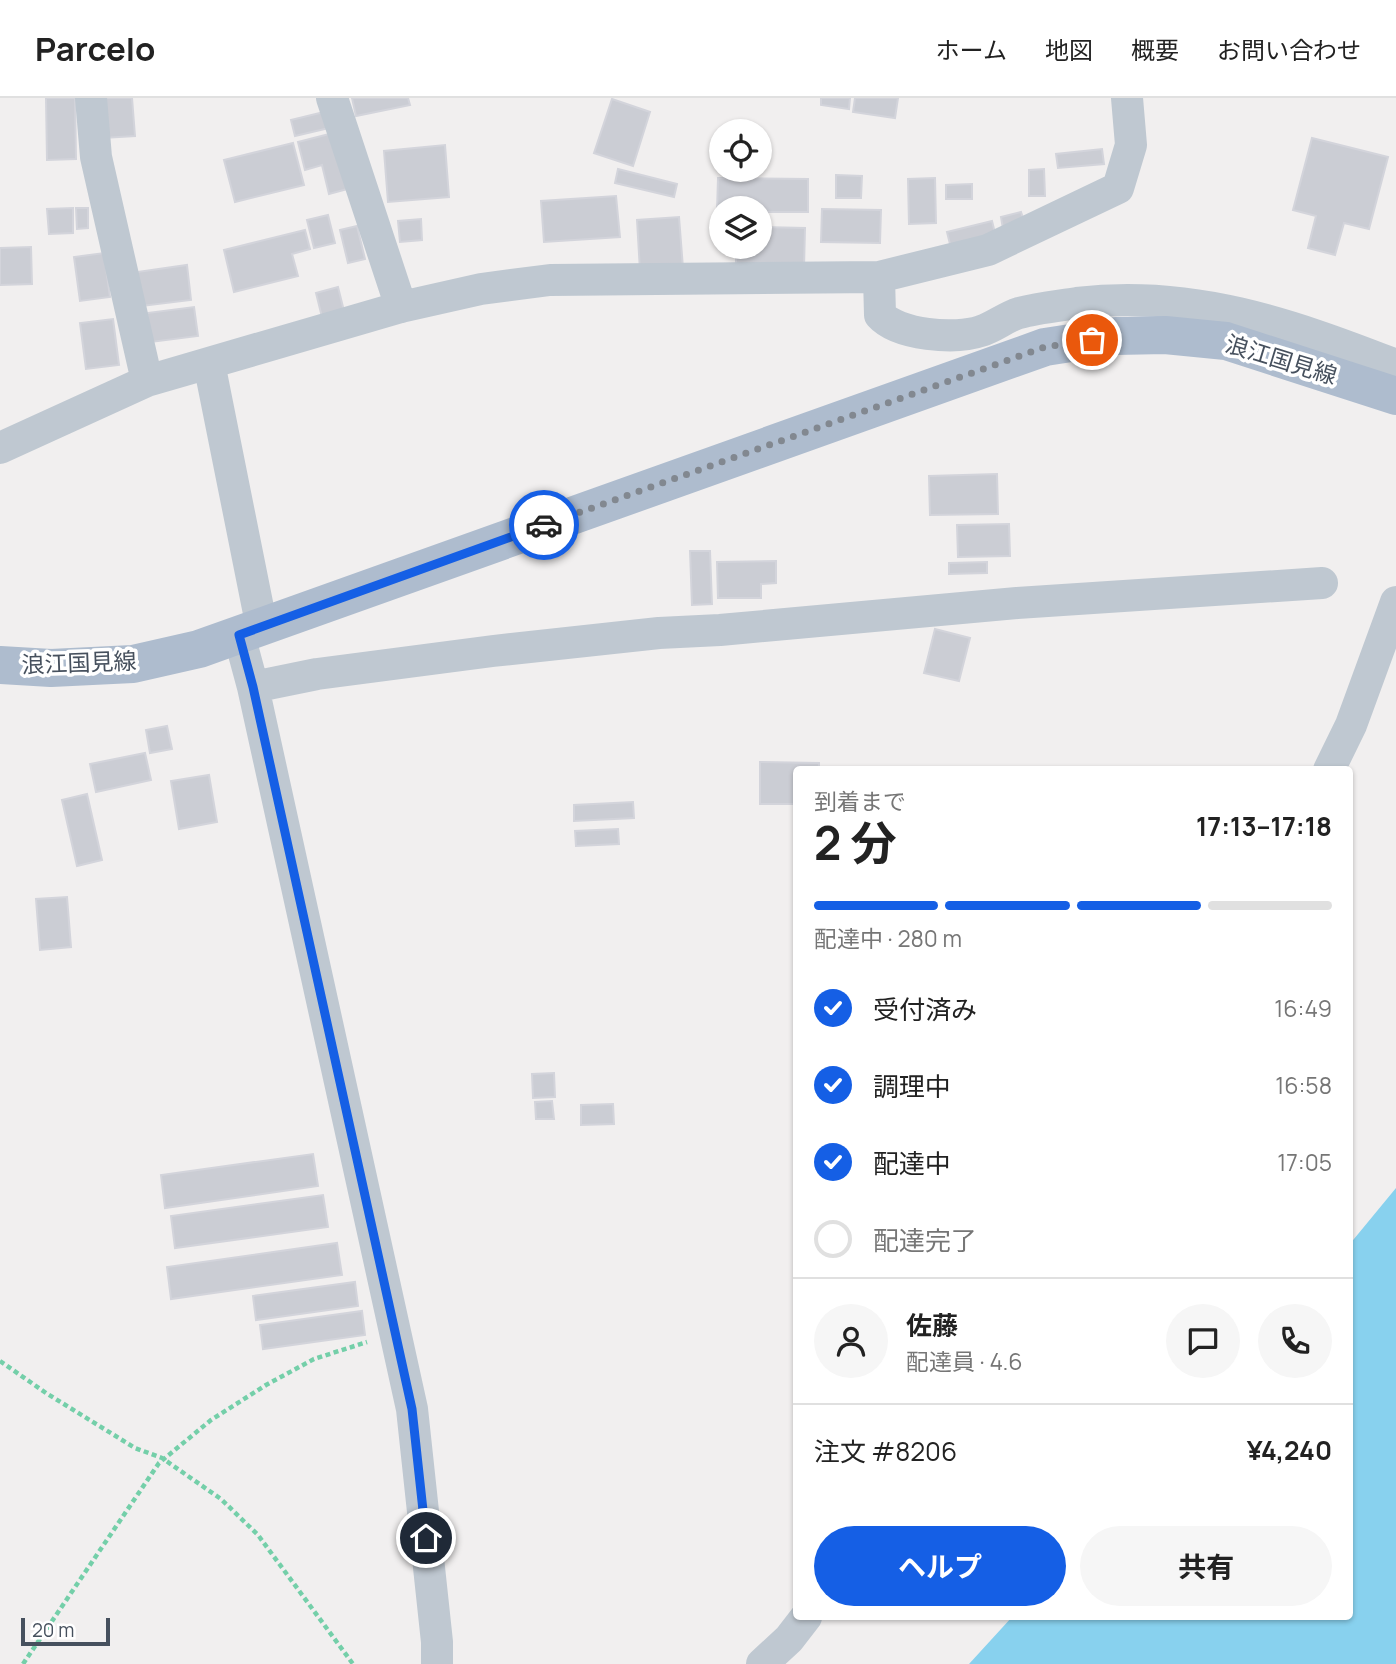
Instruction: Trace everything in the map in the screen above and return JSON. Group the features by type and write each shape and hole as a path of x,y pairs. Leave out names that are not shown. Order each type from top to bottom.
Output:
{"main road":[{"name":"浪江国見線","path":"0,665 51,668 133,664 199,649 1045,347 1116,336 1165,335 1226,341 1396,396"}],"street":[{"path":"91,98 96,157 147,381"},
{"path":"332,98 401,307"},
{"path":"0,448 147,381 401,307 481,289 550,280 879,277 988,250 1118,188 1131,145 1127,98"},
{"path":"879,277 880,315 888,324 913,331 932,334 979,332 1019,313 1077,303 1172,301 1222,308 1283,324 1396,365"},
{"path":"209,363 251,631 253,687 412,1409 437,1642 437,1664"},
{"path":"253,687 317,674 659,633 1031,602 1322,583"},
{"path":"1331,766 1351,725 1396,602"},
{"path":"762,1664 789,1639 804,1620"}],"path":[{"path":"23,1664 163,1459 211,1420 314,1359 395,1333"},
{"path":"0,1361 124,1441 163,1459 221,1499 258,1535 353,1664"}],"water":[{"path":"1396,1188 1396,1664 969,1664 1009,1620 1353,1620 1353,1240"}],"building":[{"path":"46,98 75,98 76,159 47,160"},
{"path":"100,98 132,98 135,136 103,138"},
{"path":"352,98 408,98 410,105 356,116"},
{"path":"821,98 850,98 849,109 821,105"},
{"path":"855,98 898,98 895,118 853,112"},
{"path":"612,99 650,112 633,166 594,153"},
{"path":"324,112 329,128 295,136 291,120"},
{"path":"337,132 351,188 329,194 322,165 305,170 298,142"},
{"path":"1312,138 1388,157 1369,229 1344,223 1335,255 1308,248 1316,216 1293,210"},
{"path":"293,143 304,185 235,202 224,160"},
{"path":"445,145 449,197 388,202 384,151"},
{"path":"1102,149 1104,164 1058,168 1056,154"},
{"path":"618,169 677,184 674,197 615,183"},
{"path":"1044,169 1045,196 1029,196 1029,170"},
{"path":"836,175 862,176 861,198 836,198"},
{"path":"935,178 936,223 909,224 908,179"},
{"path":"808,179 808,212 772,212 772,196 717,196 718,182"},
{"path":"972,184 972,199 946,199 946,185"},
{"path":"616,196 620,237 544,242 541,201"},
{"path":"73,208 73,233 49,234 47,209"},
{"path":"76,208 88,208 88,228 77,229"},
{"path":"822,209 881,210 880,243 821,242"},
{"path":"1021,212 1025,224 1003,229 1001,217"},
{"path":"328,215 335,243 314,248 307,220"},
{"path":"679,217 683,268 640,271 637,220"},
{"path":"421,219 422,240 400,242 398,221"},
{"path":"992,221 996,237 951,248 947,232"},
{"path":"357,226 365,259 348,263 340,230"},
{"path":"772,227 805,228 804,268 736,266 736,259 772,259"},
{"path":"305,230 310,249 292,254 298,276 234,292 224,250"},
{"path":"31,247 32,284 0,285 0,248"},
{"path":"104,253 110,297 80,301 74,257"},
{"path":"187,265 191,300 142,306 137,272"},
{"path":"338,287 344,311 322,317 316,293"},
{"path":"194,307 198,336 151,342 147,313"},
{"path":"113,319 119,365 86,369 80,323"},
{"path":"997,474 998,514 930,515 929,476"},
{"path":"1009,524 1010,556 958,557 957,525"},
{"path":"690,551 710,551 712,604 692,605"},
{"path":"776,561 776,583 761,584 761,598 718,598 717,562"},
{"path":"987,562 987,573 949,574 949,563"},
{"path":"935,629 970,638 959,681 924,673"},
{"path":"167,726 172,749 150,753 146,730"},
{"path":"145,753 151,780 96,792 90,764"},
{"path":"760,762 819,763 819,766 793,766 793,804 760,804"},
{"path":"209,775 217,822 179,829 171,781"},
{"path":"87,794 102,860 77,866 62,800"},
{"path":"633,802 634,818 574,821 574,805"},
{"path":"618,829 619,844 576,846 575,831"},
{"path":"67,897 71,947 40,950 36,899"},
{"path":"554,1073 555,1097 533,1098 532,1074"},
{"path":"552,1101 554,1119 536,1119 535,1102"},
{"path":"613,1104 614,1124 581,1125 581,1105"},
{"path":"313,1154 318,1186 165,1208 161,1175"},
{"path":"323,1195 328,1227 175,1248 171,1216"},
{"path":"337,1243 342,1275 171,1299 167,1267"},
{"path":"355,1282 358,1306 256,1320 253,1296"},
{"path":"362,1311 365,1335 263,1349 260,1325"}],"way so far":[{"path":"544,525 1045,347 1092,340"}],"route":[{"path":"426,1538 412,1409 253,687 239,635 544,525"}]}
